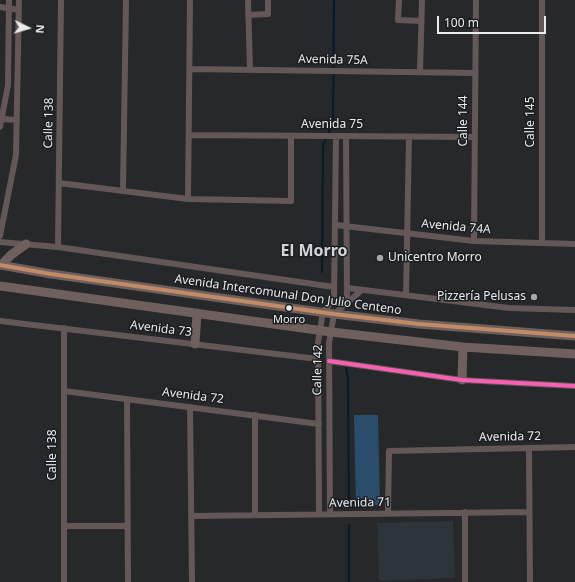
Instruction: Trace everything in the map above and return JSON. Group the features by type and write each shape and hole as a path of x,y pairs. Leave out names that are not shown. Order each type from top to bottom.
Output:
{"main road":[{"path":"0,265 26,244"},
{"name":"Avenida Intercomunal Don Julio Centeno","path":"0,265 51,274 334,314 419,324 575,336"},
{"path":"0,286 331,332 463,347 575,354"},
{"path":"195,344 198,313"},
{"path":"462,380 463,347"}],"street":[{"path":"0,127 8,85 9,0"},
{"path":"0,236 16,156 19,0"},
{"name":"Calle 138","path":"58,247 61,0"},
{"path":"123,190 126,0"},
{"path":"188,199 190,0"},
{"path":"248,0 250,69"},
{"path":"248,15 268,14 268,0"},
{"path":"399,0 398,20 421,21"},
{"path":"420,72 422,0"},
{"name":"Calle 144","path":"474,241 476,0"},
{"name":"Calle 145","path":"542,0 542,244"},
{"path":"0,7 9,10 19,10"},
{"name":"Avenida 75A","path":"190,69 475,73"},
{"path":"2,119 17,120"},
{"name":"Avenida 75","path":"189,135 475,137"},
{"path":"59,183 188,199 291,201 291,136"},
{"name":"Calle 142","path":"319,514 318,360 323,312 334,299 336,225 334,136"},
{"path":"346,136 347,301"},
{"path":"406,295 409,137"},
{"name":"Avenida 74A","path":"336,225 474,241 575,244"},
{"name":"Avenida Intercomunal Don Julio Centeno","path":"0,242 58,247 334,287"},
{"name":"Avenida Intercomunal Don Julio Centeno","path":"348,288 509,308 575,310"},
{"path":"334,314 347,301 362,290"},
{"name":"Calle 142","path":"330,514 329,362 334,314"},
{"name":"Avenida 73","path":"0,321 318,360"},
{"name":"Calle 138","path":"64,328 64,582"},
{"path":"329,362 462,380 575,386"},
{"name":"Avenida 72","path":"64,391 319,424"},
{"path":"127,399 128,582"},
{"path":"190,407 192,582"},
{"path":"255,515 256,416"},
{"name":"Avenida 72","path":"388,513 389,451 575,447"},
{"path":"529,448 530,582"},
{"path":"465,512 465,582"},
{"name":"Avenida 71","path":"191,516 529,512"},
{"path":"64,526 128,526"}],"shaded area":[{"path":"354,415 378,415 380,505 356,505"},
{"path":"453,521 455,578 379,581 377,523"}],"waterway":[{"path":"322,272 323,146 333,122 334,0"},
{"path":"346,368 348,379 349,503"},
{"path":"349,525 349,582"}],"transit line":[{"path":"0,265 51,274 334,314 419,324 575,336"},
{"path":"329,361 462,380 575,386"}],"place":[{"name":"Unicentro Morro","path":"380,258"},
{"name":"Pizzería Pelusas","path":"534,297"},
{"name":"Morro","path":"289,308"}],"district":[{"name":"El Morro","path":"314,251"}]}
